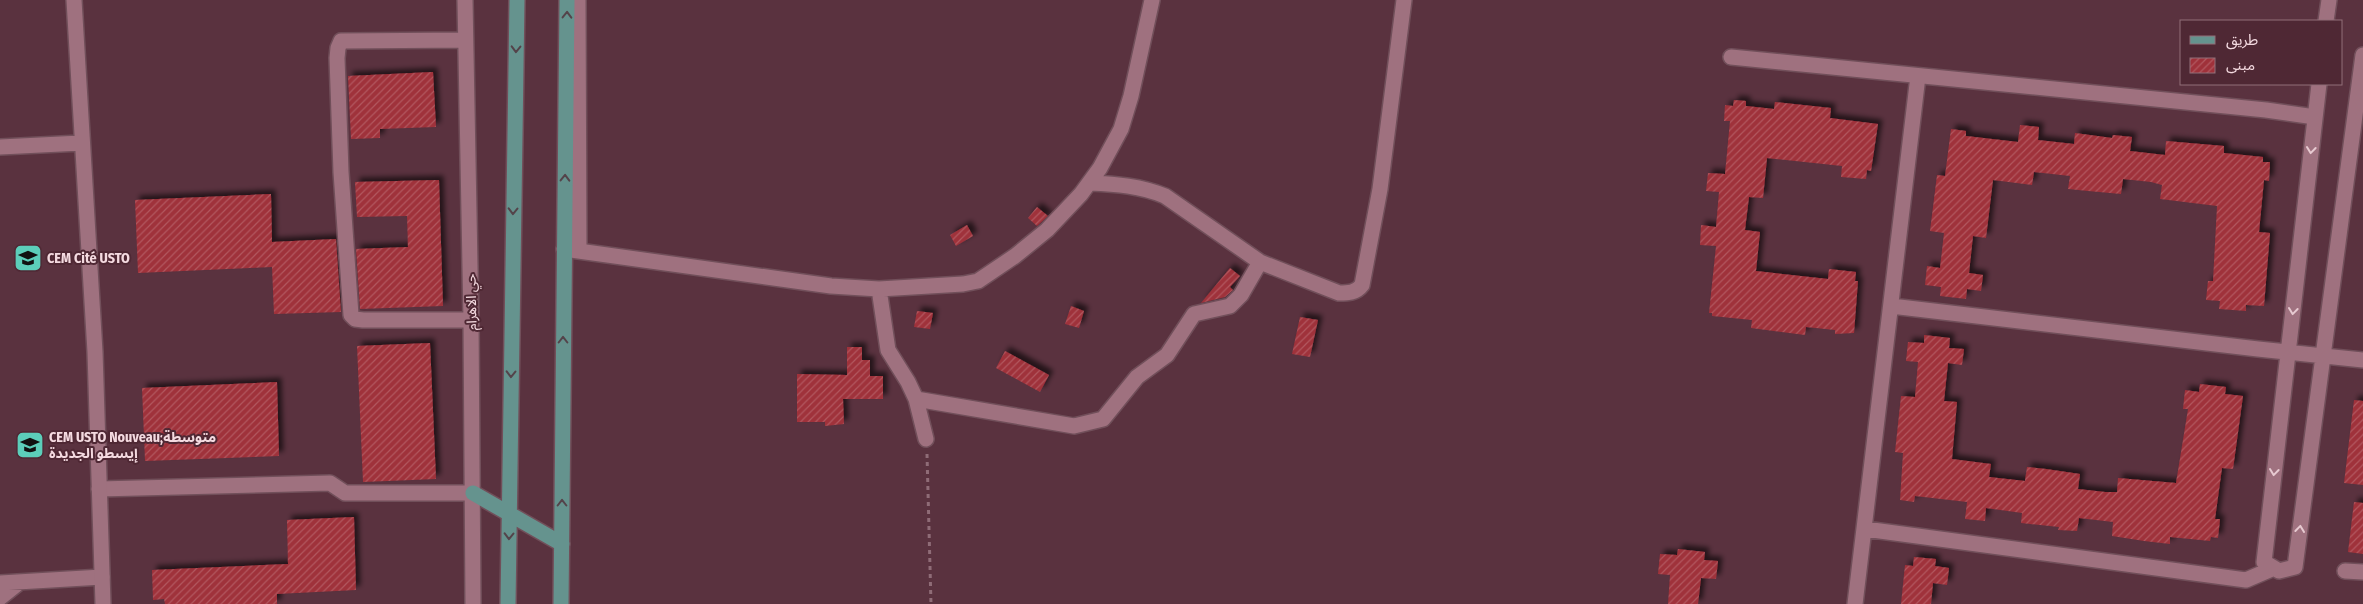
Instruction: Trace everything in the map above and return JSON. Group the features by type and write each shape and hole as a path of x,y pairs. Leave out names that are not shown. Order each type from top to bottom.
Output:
{"main road":[{"path":"508,604 517,0"},
{"path":"561,604 572,249 567,0"},
{"path":"473,493 562,544"}],"street":[{"path":"74,0 81,143 95,352 103,604"},
{"name":"حي الاهرام","path":"466,0 473,604"},
{"path":"578,0 572,249 831,286 880,289 963,284 978,281 1015,256 1046,230 1090,182 1100,168 1121,129 1131,96 1152,0"},
{"path":"1090,182 1134,187 1165,196 1260,262 1338,293 1352,292 1362,285 1380,189 1404,0"},
{"path":"2326,20 2329,0"},
{"path":"465,40 341,41 337,58 341,172 351,315 355,319 363,320 471,320"},
{"path":"2319,85 2264,562 2279,571 2295,567 2363,55"},
{"path":"1731,57 2266,110 2315,117"},
{"path":"1856,604 1918,76"},
{"path":"0,147 81,143"},
{"path":"916,399 1074,426 1103,418 1133,382 1167,354 1194,314 1224,308 1235,300 1260,262"},
{"path":"880,289 888,350 916,399 926,439"},
{"path":"1891,306 2363,360"},
{"path":"99,489 330,483 345,494 473,493"},
{"path":"1865,529 2246,580 2274,568"},
{"path":"2345,571 2363,572"},
{"path":"0,583 102,577"},
{"path":"0,598 20,582"}],"path":[{"path":"926,439 931,604"}],"building":[{"path":"433,72 436,127 380,129 380,138 351,139 348,76"},
{"path":"1734,100 1746,101 1746,106 1774,109 1775,102 1831,108 1830,118 1878,124 1871,171 1867,170 1866,179 1841,177 1842,166 1767,158 1763,198 1749,197 1745,230 1760,232 1756,271 1828,279 1829,269 1856,272 1855,281 1858,281 1854,333 1835,334 1835,330 1806,327 1805,335 1751,328 1752,320 1712,316 1712,313 1709,313 1716,246 1700,245 1701,225 1716,227 1719,192 1706,191 1708,173 1725,174 1730,121 1724,121 1725,105 1733,106"},
{"path":"2020,125 2039,127 2038,140 2074,144 2075,133 2112,138 2113,135 2132,137 2130,151 2165,155 2166,141 2224,146 2224,153 2263,157 2263,162 2270,162 2269,181 2264,180 2259,232 2270,233 2264,306 2246,305 2246,311 2219,309 2220,301 2206,300 2208,281 2213,281 2217,206 2160,199 2162,185 2151,182 2123,179 2121,194 2068,189 2070,176 2034,172 2032,185 1993,180 1986,238 1973,236 1969,273 1983,275 1981,291 1967,289 1966,299 1940,296 1941,287 1925,285 1927,266 1940,268 1944,233 1930,231 1937,175 1945,176 1951,129 1966,131 1966,136 2018,142"},
{"path":"439,180 443,306 360,309 356,249 408,247 407,216 357,217 355,182"},
{"path":"271,194 272,242 336,239 341,312 274,314 272,267 138,273 135,200"},
{"path":"1037,207 1048,216 1037,226 1028,218"},
{"path":"967,225 973,236 956,246 950,235"},
{"path":"1230,268 1240,276 1230,287 1233,290 1225,297 1201,303"},
{"path":"1071,306 1084,311 1079,328 1065,324"},
{"path":"917,311 933,313 930,329 914,327"},
{"path":"1300,317 1318,320 1310,357 1292,354"},
{"path":"1924,335 1950,338 1949,348 1964,349 1962,365 1948,363 1944,401 1957,402 1952,459 1991,464 1989,477 2025,481 2027,467 2046,469 2080,474 2078,489 2105,492 2117,492 2118,478 2176,483 2188,409 2183,409 2185,390 2199,392 2200,384 2226,387 2225,394 2243,396 2233,469 2222,468 2215,519 2220,519 2218,538 2211,537 2210,541 2170,537 2170,544 2144,541 2112,536 2113,522 2079,518 2077,531 2058,530 2059,527 2021,523 2022,513 1986,508 1985,521 1965,519 1967,502 1915,496 1914,502 1900,500 1903,453 1895,452 1901,396 1915,397 1918,362 1906,361 1908,342 1924,343"},
{"path":"430,343 436,479 363,482 357,346"},
{"path":"847,347 862,347 862,360 870,360 870,376 883,376 883,399 843,399 844,424 825,426 825,422 797,422 797,374 847,375"},
{"path":"1005,351 1049,375 1040,392 996,368"},
{"path":"277,382 279,456 145,461 142,388"},
{"path":"2354,400 2363,401 2363,485 2344,483"},
{"path":"2354,502 2363,503 2363,554 2348,552"},
{"path":"354,517 356,590 277,594 277,604 165,604 164,599 153,600 152,570 288,564 287,520"},
{"path":"1678,549 1705,552 1704,560 1718,561 1716,579 1701,578 1698,604 1668,604 1670,575 1658,574 1660,554 1677,555"},
{"path":"1914,557 1936,559 1935,566 1949,568 1947,585 1933,583 1931,604 1901,604 1905,565 1913,566"}],"place":[{"name":"CEM Cité USTO","path":"28,258"},
{"name":"CEM USTO Nouveau;متوسطة إيسطو الجديدة","path":"30,445"}]}
